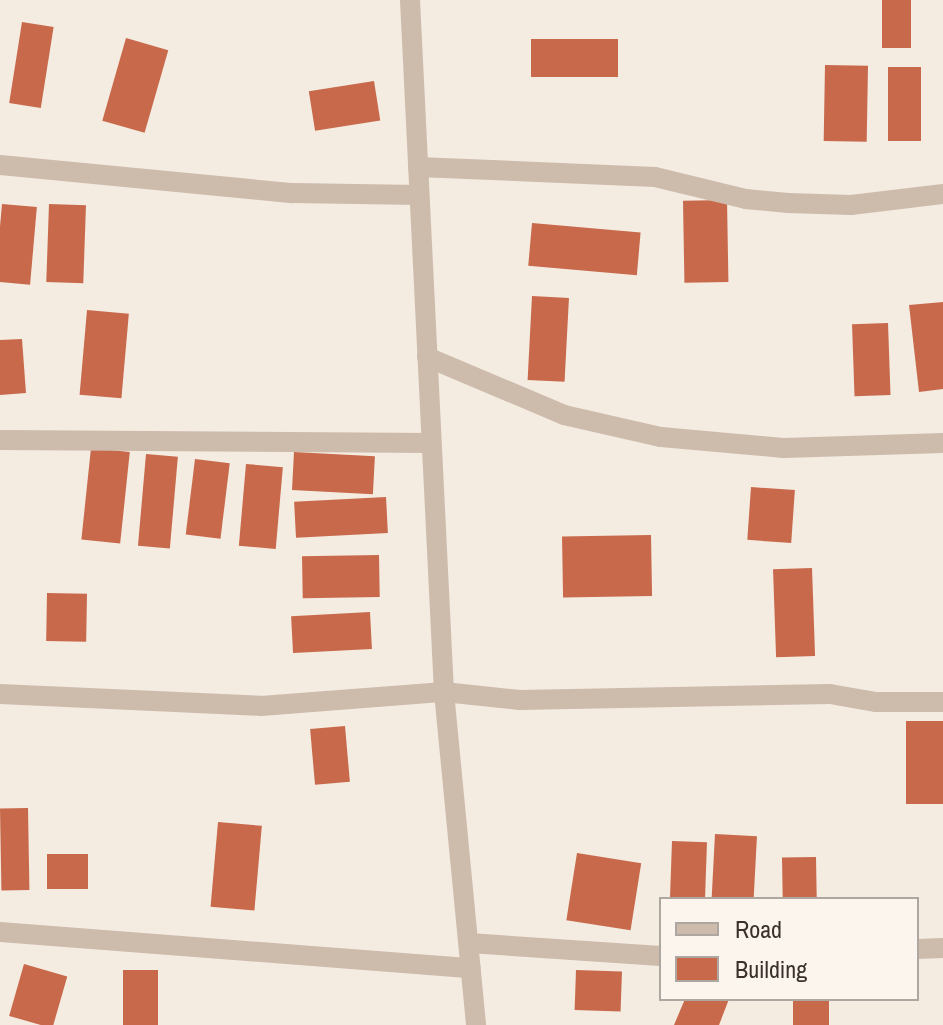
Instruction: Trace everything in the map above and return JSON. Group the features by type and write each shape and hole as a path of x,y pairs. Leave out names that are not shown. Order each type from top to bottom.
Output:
{"street":[{"path":"410,0 444,692 476,1025"},
{"path":"0,165 293,193 419,195"},
{"path":"418,167 655,177 746,199 788,203 851,205 943,194"},
{"path":"427,357 564,415 661,437 784,448 943,443"},
{"path":"0,440 431,443"},
{"path":"0,694 261,706 444,692 520,700 830,694 876,702 943,702"},
{"path":"0,932 471,968"},
{"path":"469,943 659,956"},
{"path":"919,949 943,948"}],"building":[{"path":"882,0 911,0 911,48 882,48"},
{"path":"22,22 54,27 41,108 9,103"},
{"path":"126,38 168,50 145,133 102,121"},
{"path":"531,39 618,39 618,77 531,77"},
{"path":"825,65 868,66 867,142 824,141"},
{"path":"888,67 921,67 921,141 888,141"},
{"path":"374,81 380,121 315,131 309,91"},
{"path":"727,200 728,282 684,283 683,201"},
{"path":"2,204 37,207 30,285 0,282"},
{"path":"49,204 86,205 83,283 46,282"},
{"path":"532,223 641,232 637,275 528,266"},
{"path":"532,296 569,298 565,382 528,380"},
{"path":"943,302 943,389 919,392 909,305"},
{"path":"87,310 129,314 121,398 80,395"},
{"path":"888,323 891,395 855,396 852,324"},
{"path":"22,339 26,393 0,395 0,340"},
{"path":"91,448 130,452 120,544 81,539"},
{"path":"294,452 375,456 373,494 292,490"},
{"path":"146,454 178,457 170,548 138,546"},
{"path":"195,459 230,463 220,539 186,534"},
{"path":"246,464 283,467 276,549 239,546"},
{"path":"751,487 795,490 791,543 747,540"},
{"path":"386,497 388,533 296,538 294,502"},
{"path":"651,535 652,596 563,598 562,537"},
{"path":"379,555 380,597 303,598 302,556"},
{"path":"812,568 815,656 776,657 773,569"},
{"path":"47,593 87,594 86,642 46,641"},
{"path":"370,612 372,649 293,653 291,616"},
{"path":"906,721 943,721 943,804 906,804"},
{"path":"345,726 350,782 315,785 310,729"},
{"path":"0,808 28,808 29,890 1,890"},
{"path":"218,822 262,826 254,911 211,907"},
{"path":"715,834 757,836 754,897 712,897"},
{"path":"672,841 707,842 705,897 670,897"},
{"path":"577,853 641,863 631,930 566,920"},
{"path":"47,854 88,854 88,889 47,889"},
{"path":"816,857 817,897 783,897 782,858"},
{"path":"24,964 67,976 53,1025 41,1025 9,1016"},
{"path":"123,970 158,970 158,1025 123,1025"},
{"path":"576,970 622,972 621,1012 575,1010"},
{"path":"684,1001 728,1001 719,1025 674,1025"},
{"path":"793,1001 829,1001 829,1025 793,1025"}]}
